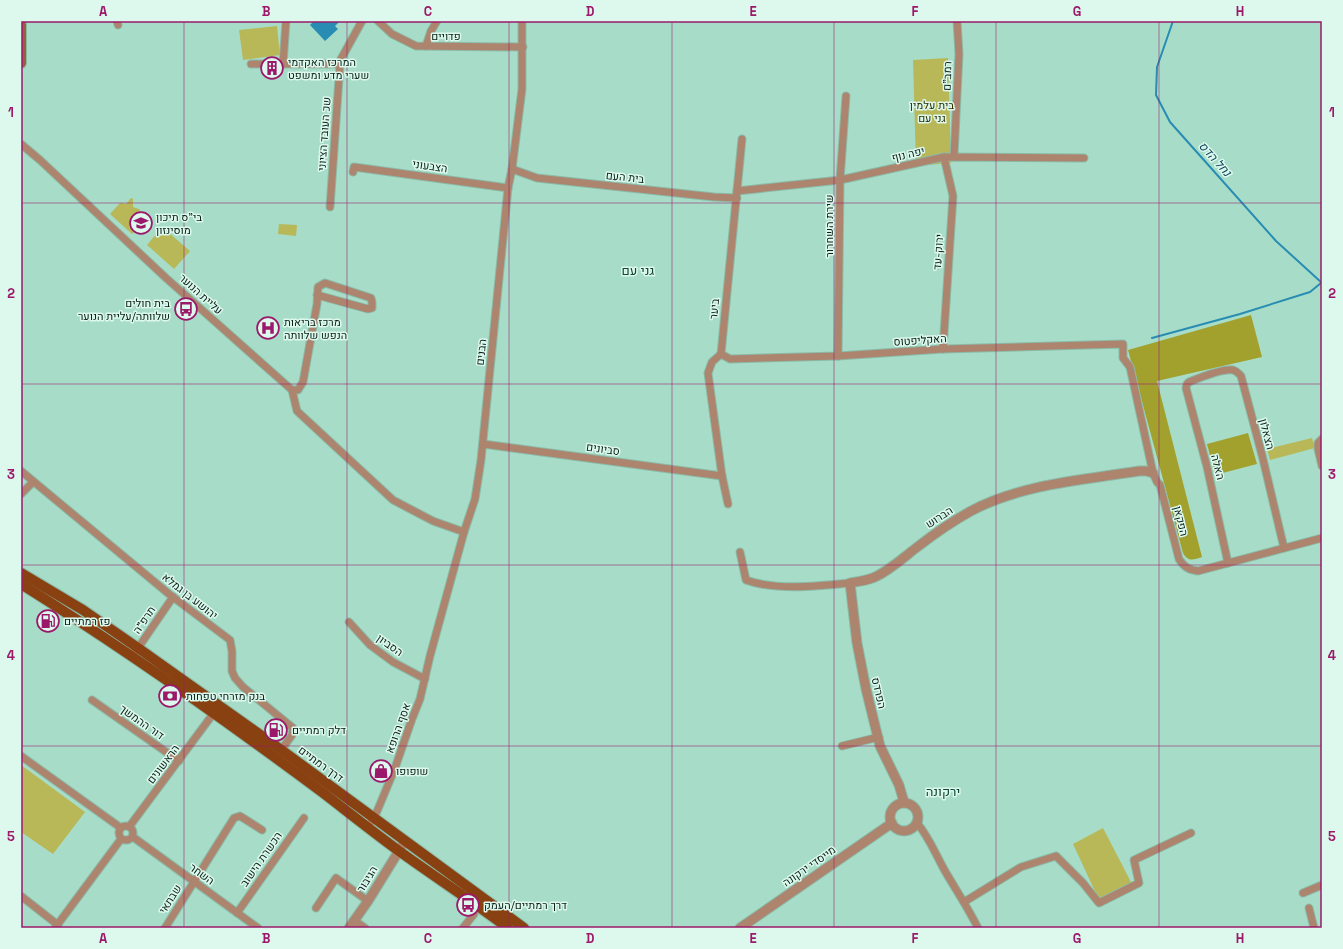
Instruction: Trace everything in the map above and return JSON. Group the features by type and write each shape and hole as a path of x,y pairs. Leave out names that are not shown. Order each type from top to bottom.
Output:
{"main road":[{"path":"21,25 21,63"},
{"name":"דרך רמתיים","path":"21,573 82,610 213,714 276,759 398,851 507,927"},
{"name":"דרך רמתיים","path":"21,584 80,621 135,652 280,749 524,928"}],"street":[{"path":"284,64 286,21"},
{"name":"שכ העובד הציוני","path":"330,207 340,64 341,59 362,21"},
{"name":"פדויים","path":"378,21 392,34 416,46 523,47"},
{"path":"426,46 431,31 437,21"},
{"name":"הבנים","path":"424,679 464,532 475,499 508,188 512,169 522,89 522,21"},
{"name":"רמב\"ם","path":"954,156 959,54 957,21"},
{"path":"251,64 340,64"},
{"name":"שירת השחרור","path":"838,356 840,180 846,96"},
{"name":"ביער","path":"721,354 742,139"},
{"name":"עליית הנוער","path":"21,144 166,278 292,390"},
{"name":"יפה נוף","path":"737,194 840,180 944,157 1084,158"},
{"name":"ירוק-עד","path":"943,349 953,196 944,157"},
{"name":"הצבעוני","path":"353,172 354,167 508,188"},
{"name":"בית העם","path":"512,169 537,178 714,197 737,194"},
{"path":"317,295 368,309 372,308 371,298 325,283 318,287 303,382 298,390 292,390 297,412 393,500 433,521 464,532"},
{"name":"האקליפטוס","path":"721,354 730,359 838,356 943,349 1123,344"},
{"name":"הפקאן","path":"1123,344 1123,358 1130,367 1153,473 1160,485 1179,559 1182,564 1189,569 1198,571 1322,538"},
{"path":"721,354 712,362 708,373 722,476 728,504"},
{"name":"הצאלון","path":"1192,380 1230,370 1235,370 1241,376 1284,548"},
{"name":"האלה","path":"1192,380 1187,384 1186,392 1207,467 1228,563"},
{"path":"1320,441 1318,449 1322,466"},
{"name":"סביונים","path":"482,444 722,476"},
{"name":"הברוש","path":"740,552 746,580 755,584 780,586 818,586 869,580 894,566 941,528 973,510 1007,496 1052,485 1139,471 1153,473"},
{"name":"יהושע בן גמלא","path":"21,472 173,597 230,640 232,670 235,678 243,687 293,728 292,735 280,749 276,759"},
{"path":"21,494 33,482"},
{"name":"הפרדס","path":"850,583 857,643 866,689 880,746 899,785 904,802"},
{"name":"תרפ\"ה","path":"135,652 173,597"},
{"name":"הסביון","path":"348,622 370,645 393,662 424,679"},
{"name":"אסף הרופא","path":"367,827 374,818 395,768 420,699 424,679"},
{"name":"דור ההמשך","path":"92,700 179,761"},
{"name":"הראשונים","path":"129,826 213,714"},
{"path":"842,746 879,737"},
{"path":"21,756 121,828"},
{"path":"899,803 908,803 915,807 918,818 917,823 912,828 904,831 895,827 890,817 892,809 899,803"},
{"name":"שבתאי","path":"165,928 234,818 240,816 262,830"},
{"name":"הכשרת הישוב","path":"237,913 304,818"},
{"name":"מייסדי ירקונה","path":"740,928 892,823"},
{"path":"917,823 926,834 945,871 978,928"},
{"path":"129,826 133,830 133,837 127,841 121,838 119,834 121,828 129,826"},
{"path":"964,902 1021,866 1056,856 1083,883 1099,903 1139,883 1134,860 1191,833"},
{"name":"השחר","path":"133,837 258,928"},
{"path":"21,896 57,926 121,838"},
{"name":"הגיבור","path":"351,924 368,901 405,841"},
{"path":"316,908 336,878 368,901"},
{"path":"1304,893 1322,885"},
{"path":"1309,908 1314,928"},
{"path":"463,928 474,914"},
{"path":"351,924 365,928"}],"green space":[{"path":"277,26 280,55 243,60 239,30"},
{"name":"בית עלמין גני עם","path":"948,58 951,163 916,166 913,60"},
{"path":"131,198 133,199 133,207 139,209 143,216 131,227 134,232 132,234 110,214 120,203 126,204"},
{"path":"279,224 297,225 296,236 278,234"},
{"path":"162,227 190,251 174,269 147,245"},
{"path":"1312,438 1315,448 1270,460 1267,449"},
{"path":"21,765 85,812 53,854 21,832"},
{"path":"1103,828 1132,884 1099,900 1073,844"}],"shaded area":[{"path":"1251,315 1262,357 1157,381 1202,557 1189,559 1183,553 1128,350"},
{"path":"1248,433 1257,464 1215,475 1207,444"}],"water":[{"path":"314,21 340,21 335,26 338,29 325,41 310,25"}],"waterway":[{"name":"נחל הדס","path":"1173,21 1157,67 1156,95 1170,122 1276,241 1322,283"},
{"path":"1152,338 1240,314 1310,292 1321,283"}],"place":[{"name":"המרכז האקדמי שערי מדע ומשפט","path":"272,68"},
{"name":"בי\"ס תיכון מוסינזון","path":"141,223"},
{"name":"בית חולים שלוותה/עליית הנוער","path":"186,309"},
{"name":"מרכז בריאות הנפש שלוותה","path":"268,328"},
{"name":"פז רמתיים","path":"48,621"},
{"name":"בנק מזרחי טפחות","path":"170,696"},
{"name":"דלק רמתיים","path":"276,730"},
{"name":"שופופו","path":"381,771"},
{"name":"דרך רמתיים/העמק","path":"468,905"}],"district":[{"name":"גני עם","path":"638,270"},
{"name":"ירקונה","path":"943,791"}]}
